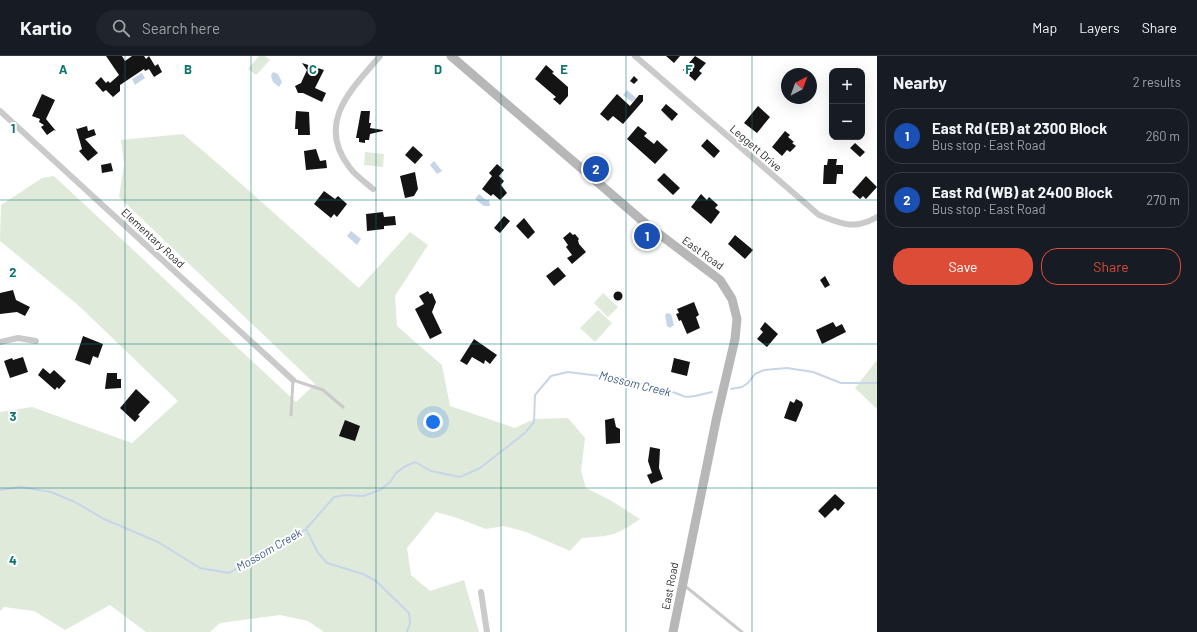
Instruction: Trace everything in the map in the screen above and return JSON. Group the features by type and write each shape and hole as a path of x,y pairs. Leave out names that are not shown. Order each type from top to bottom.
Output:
{"main road":[{"name":"East Road","path":"451,56 646,224 720,280 732,299 737,319 735,339 673,632"}],"street":[{"path":"373,189 350,169 340,152 336,125 338,113 351,90 380,56"},
{"name":"Leggett Drive","path":"634,56 819,215 840,224 862,225 877,217"},
{"name":"Elementary Road","path":"0,111 293,380"},
{"path":"0,342 18,338 36,341"},
{"path":"481,592 487,632"}],"lane":[{"path":"291,415 293,380 323,390 343,406"},
{"path":"682,584 742,632"}],"green space":[{"path":"259,56 265,56 270,60 256,75 248,69"},
{"path":"183,134 359,288 410,232 428,245 395,296 397,326 442,365 450,406 515,428 534,419 568,418 585,438 581,471 586,488 610,500 640,519 625,529 612,534 600,537 582,538 570,551 526,532 504,526 486,529 436,512 407,548 411,575 430,591 464,580 479,632 324,632 308,621 280,615 220,623 210,632 146,632 110,605 65,630 34,611 4,607 0,611 0,412 32,407 132,443 178,401 78,305 0,241 1,205 42,178 54,176 296,402 315,384 119,197 124,164 121,140"},
{"path":"365,152 384,154 383,167 364,165"},
{"path":"603,293 618,307 608,317 594,303"},
{"path":"598,310 612,323 595,342 580,328"},
{"path":"877,360 877,409 855,388"}],"water":[{"path":"273,72 278,74 282,82 279,87 273,82 271,76"},
{"path":"142,73 145,78 135,85 132,79"},
{"path":"627,90 636,98 632,102 623,95"},
{"path":"434,161 442,171 437,174 430,165"},
{"path":"479,194 486,200 489,200 490,206 484,206 475,199"},
{"path":"351,231 361,239 357,245 347,236"},
{"path":"667,313 671,314 674,325 670,328 667,326 665,315"}],"building":[{"path":"106,56 122,56 125,61 132,56 144,56 146,59 149,56 155,66 158,64 162,72 154,77 149,69 145,71 144,69 120,85 120,91 113,97 106,90 103,92 95,83 101,77 106,83 108,81 110,83 119,75"},
{"path":"666,56 680,56 674,63"},
{"path":"695,56 706,63 699,71 702,73 695,81 683,70"},
{"path":"302,63 324,70 315,88 326,93 322,102 303,93 298,93 295,86 301,83 307,70"},
{"path":"546,65 554,72 552,73 568,87 568,96 560,105 553,99 556,97 535,79"},
{"path":"634,76 638,80 634,84 630,81"},
{"path":"42,94 55,100 46,119 56,131 54,130 47,135 41,127 44,125 39,122 40,119 32,116"},
{"path":"617,94 630,106 639,95 643,95 643,101 623,124 613,116 608,121 600,114"},
{"path":"666,104 678,114 672,121 661,110"},
{"path":"758,106 770,117 757,133 744,123"},
{"path":"296,111 309,112 310,135 298,135 298,129 295,129"},
{"path":"361,111 370,111 370,128 383,130 370,134 369,140 365,140 365,143 359,142 359,138 356,138"},
{"path":"87,126 88,131 94,129 96,135 85,139 98,153 88,161 79,151 82,149 76,128"},
{"path":"638,126 647,133 644,136 654,144 657,140 668,150 655,164 627,139"},
{"path":"785,131 790,135 788,137 796,146 790,152 787,150 782,156 772,147"},
{"path":"707,139 720,151 714,158 701,146"},
{"path":"855,143 865,152 860,157 850,148"},
{"path":"413,146 423,155 415,164 405,155"},
{"path":"316,149 320,161 326,160 327,168 306,170 304,151"},
{"path":"828,159 837,159 836,165 843,165 843,174 837,174 836,184 823,184 824,165 827,165"},
{"path":"111,163 113,171 102,173 101,165"},
{"path":"497,164 504,170 499,176 504,181 501,185 507,193 500,200 493,194 491,196 482,189 492,176 489,173"},
{"path":"415,172 418,189 414,196 405,198 400,176"},
{"path":"664,173 680,188 673,195 657,180"},
{"path":"866,176 877,187 866,199 863,196 860,199 852,192"},
{"path":"324,191 335,199 338,196 347,204 337,217 334,214 331,218 314,204"},
{"path":"701,194 707,200 709,197 718,205 715,208 720,212 711,224 691,207"},
{"path":"383,212 384,217 395,216 396,225 384,226 384,229 367,231 366,214"},
{"path":"504,216 510,221 500,233 494,228"},
{"path":"524,218 535,232 528,239 516,226"},
{"path":"570,232 573,235 575,234 579,239 579,244 586,252 572,264 567,258 572,255 566,247 568,245 563,238"},
{"path":"735,235 753,250 745,259 728,244"},
{"path":"558,267 566,276 554,286 546,276"},
{"path":"825,276 830,285 825,288 820,280"},
{"path":"13,290 16,300 30,307 25,316 17,312 0,314 0,293"},
{"path":"428,291 430,294 432,293 436,302 432,312 442,333 430,339 415,309 424,304 419,296"},
{"path":"618,291 623,296 618,301 613,296"},
{"path":"694,302 699,315 696,317 700,328 687,334 681,320 679,321 676,314 679,313 677,309"},
{"path":"765,322 778,334 767,347 757,339 763,332 760,329"},
{"path":"833,322 836,327 842,324 846,332 822,344 816,330"},
{"path":"83,336 103,344 98,358 93,356 90,365 75,360"},
{"path":"474,339 497,355 490,364 485,360 484,364 472,357 467,365 460,361"},
{"path":"23,357 28,372 10,378 4,361 12,358 13,360"},
{"path":"674,358 690,362 687,376 671,372"},
{"path":"43,368 50,374 54,370 66,381 59,389 57,387 55,390 38,375"},
{"path":"107,373 117,373 117,379 121,379 121,388 105,389"},
{"path":"136,389 150,402 138,415 140,416 135,422 120,408"},
{"path":"796,399 802,402 803,405 796,422 784,418 790,401 794,403"},
{"path":"614,418 616,427 620,429 620,443 606,444 605,420"},
{"path":"345,420 360,426 355,441 339,436"},
{"path":"650,447 660,449 659,468 663,479 651,484 647,475 652,473 648,461"},
{"path":"835,494 845,503 838,511 835,508 825,518 818,511"}],"waterway":[{"name":"Mossom Creek","path":"731,389 742,387 748,383 755,374 764,370 787,368 813,372 841,383 877,383"},
{"name":"Mossom Creek","path":"0,490 21,487 51,492 75,502 104,519 158,542 200,568 229,573 306,529 334,497 345,495 363,496 380,490 390,482 396,473 415,462 431,471 460,477 480,468 525,433 534,422 535,395 551,376 568,372 600,376 609,375 632,380 662,392 670,391 686,397 712,392"},
{"path":"306,529 318,553 327,563 363,574 376,581 409,613 410,623 407,632"}],"place":[{"name":"East Rd (WB) at 2400 Block","path":"596,169"},
{"name":"East Rd (EB) at 2300 Block","path":"647,236"}]}
